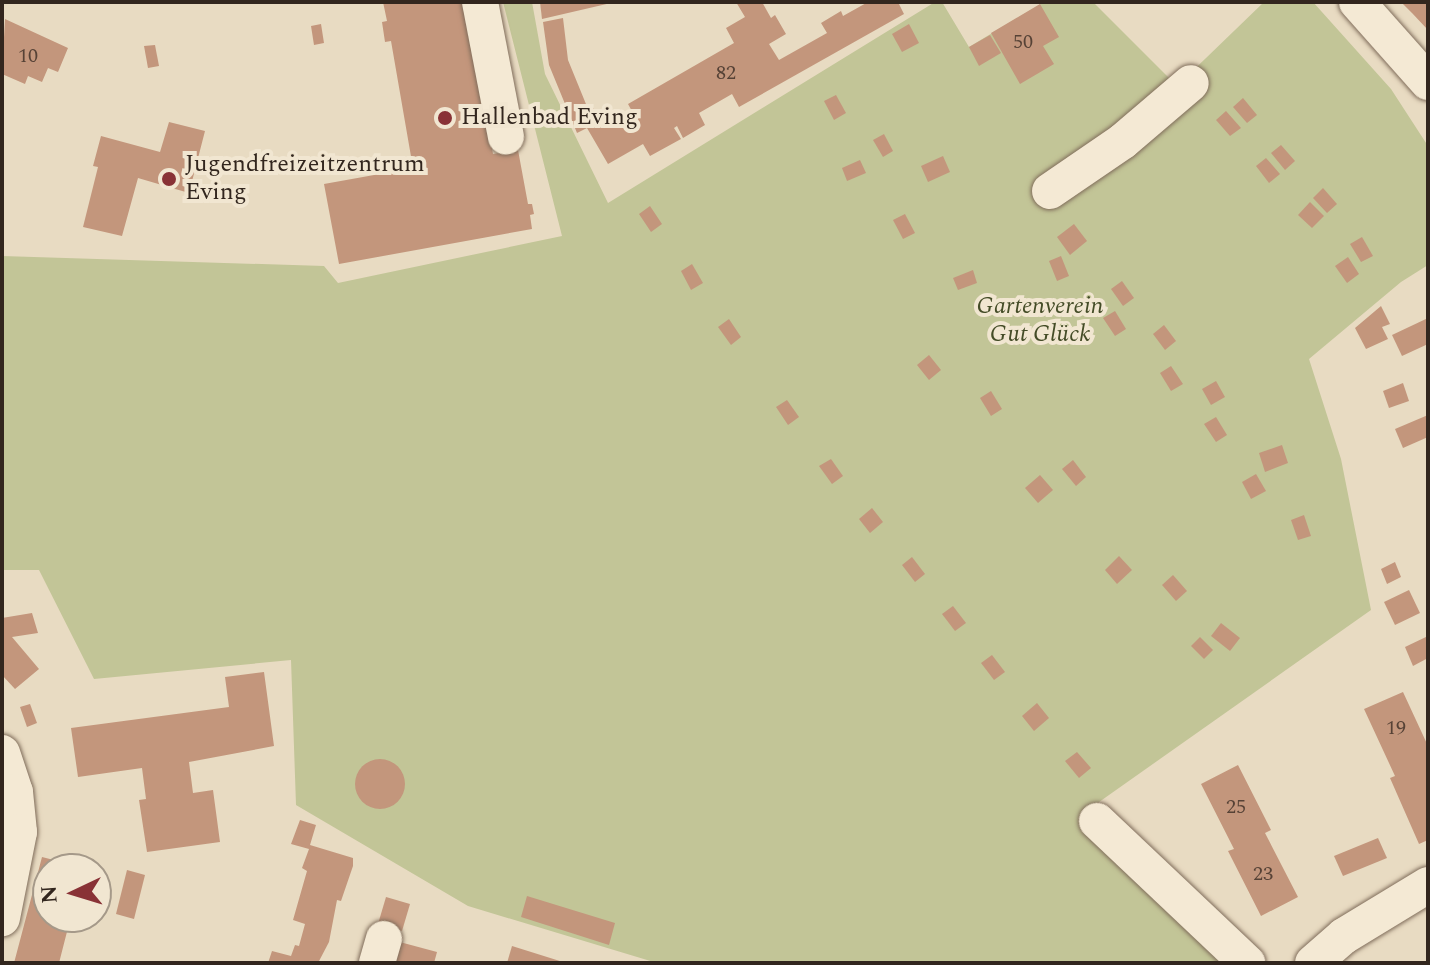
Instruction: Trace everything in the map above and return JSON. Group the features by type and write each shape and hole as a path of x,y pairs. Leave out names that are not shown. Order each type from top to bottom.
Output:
{"street":[{"path":"480,2 506,137"},
{"path":"1357,2 1428,82"},
{"path":"1050,191 1123,141 1191,83"},
{"path":"2,753 15,792 19,832 2,918"},
{"path":"1097,821 1247,963"},
{"path":"1313,963 1344,936 1428,885"}],"green space":[{"name":"Gartenverein Gut Glück","path":"503,2 532,2 545,74 608,203 935,2 942,2 969,47 1044,2 1093,2 1177,86 1264,2 1313,2 1391,89 1428,146 1428,265 1401,282 1309,359 1341,459 1371,610 1092,807 1247,963 657,963 468,906 296,805 291,660 94,679 39,570 2,570 2,256 324,266 338,283 562,236"}],"building":[{"name":"Hallenbad Eving","path":"383,2 465,2 493,154 518,150 528,204 532,204 534,214 530,215 532,229 339,264 324,184 413,168 391,41 385,42 382,22 387,21"},
{"path":"540,2 611,2 611,3 542,19"},
{"path":"736,2 762,2 771,18 775,15 786,34 769,44 779,60 827,33 821,23 841,11 843,16 868,2 898,2 904,14 739,107 732,94 699,113 705,125 683,138 677,126 674,128 681,139 650,156 643,144 608,164 587,128 577,133 549,65 543,22 563,18 568,60 588,109 592,106 601,120 620,109 631,129 639,124 628,104 734,43 726,28 745,17"},
{"path":"1401,2 1428,2 1428,30 1412,13"},
{"path":"1040,4 1059,37 1043,46 1054,64 1020,84 991,33"},
{"path":"5,19 68,48 58,72 48,68 42,82 28,76 25,84 2,74"},
{"path":"321,24 324,43 314,45 311,26"},
{"path":"909,24 919,43 902,52 892,34"},
{"path":"990,35 1001,53 979,66 969,47"},
{"path":"155,45 159,66 148,68 144,46"},
{"path":"836,95 846,113 834,120 824,101"},
{"path":"1243,98 1257,115 1247,123 1233,107"},
{"path":"1226,111 1241,128 1230,136 1216,120"},
{"name":"Jugendfreizeitzentrum Eving","path":"169,122 205,131 189,193 138,178 122,236 83,227 98,167 93,166 101,136 160,152"},
{"path":"884,134 893,151 883,157 873,140"},
{"path":"1281,145 1295,161 1285,170 1271,153"},
{"path":"943,156 950,172 928,182 921,166"},
{"path":"1266,158 1280,174 1269,183 1256,166"},
{"path":"860,160 866,173 847,181 842,168"},
{"path":"1323,188 1337,204 1327,213 1313,198"},
{"path":"1310,202 1324,216 1312,228 1298,215"},
{"path":"650,206 662,224 651,232 639,214"},
{"path":"905,214 915,233 903,239 893,220"},
{"path":"1074,224 1087,241 1070,255 1057,237"},
{"path":"1362,237 1373,256 1361,262 1350,244"},
{"path":"1061,256 1069,276 1057,281 1049,261"},
{"path":"1348,257 1359,274 1347,283 1335,266"},
{"path":"692,264 703,283 691,290 681,271"},
{"path":"973,270 977,283 958,290 953,278"},
{"path":"1122,281 1134,298 1123,306 1111,289"},
{"path":"1381,306 1390,324 1382,327 1388,339 1366,349 1355,328"},
{"path":"1115,311 1126,329 1115,336 1103,318"},
{"path":"1428,318 1428,344 1402,356 1392,335"},
{"path":"729,319 741,337 731,345 718,327"},
{"path":"1164,325 1176,341 1165,350 1153,334"},
{"path":"929,355 941,370 929,380 917,365"},
{"path":"1171,366 1183,384 1171,391 1160,373"},
{"path":"1216,381 1225,397 1211,405 1202,389"},
{"path":"1403,383 1409,401 1389,408 1383,391"},
{"path":"991,391 1002,409 991,416 980,398"},
{"path":"787,400 799,417 788,425 776,407"},
{"path":"1428,415 1428,437 1403,448 1395,429"},
{"path":"1216,417 1227,435 1216,442 1204,424"},
{"path":"1282,445 1288,463 1265,472 1259,453"},
{"path":"831,459 843,476 832,484 819,466"},
{"path":"1073,460 1086,477 1076,486 1062,469"},
{"path":"1256,474 1266,491 1251,499 1242,482"},
{"path":"1040,475 1053,490 1038,503 1025,488"},
{"path":"872,508 883,522 870,533 859,519"},
{"path":"1304,515 1311,536 1298,540 1291,520"},
{"path":"1119,556 1132,570 1117,584 1105,570"},
{"path":"912,557 925,574 915,582 902,565"},
{"path":"1395,562 1401,577 1387,584 1381,569"},
{"path":"1173,575 1187,591 1176,601 1162,585"},
{"path":"1409,590 1420,613 1395,625 1384,602"},
{"path":"953,606 966,623 955,631 942,614"},
{"path":"32,613 38,633 12,637 39,669 15,689 2,675 2,618"},
{"path":"1221,623 1240,638 1230,651 1211,636"},
{"path":"1428,636 1428,658 1413,666 1405,647"},
{"path":"1200,637 1213,650 1204,659 1191,646"},
{"path":"992,655 1005,672 994,680 981,663"},
{"path":"264,672 274,746 189,762 193,793 213,790 220,842 147,852 139,800 146,799 142,768 78,777 71,728 229,707 225,677"},
{"path":"1403,692 1428,746 1428,840 1419,844 1390,778 1395,776 1364,709"},
{"path":"1037,703 1049,718 1034,731 1022,716"},
{"path":"30,704 37,723 27,727 20,707"},
{"path":"1077,752 1091,768 1079,778 1065,761"},
{"path":"380,759 397,767 405,784 397,801 380,809 363,801 355,784 363,767"},
{"path":"1238,765 1271,830 1265,833 1298,897 1261,916 1228,851 1234,849 1201,784"},
{"path":"300,820 316,825 310,845 353,858 353,866 341,901 337,900 329,942 318,963 268,963 272,951 291,956 295,945 299,946 305,924 293,920 307,871 302,868 309,849 291,844"},
{"path":"1378,838 1387,858 1343,876 1334,856"},
{"path":"127,870 145,875 134,919 116,914"},
{"path":"32,895 32,933 67,933 59,963 14,963"},
{"path":"527,896 615,923 609,945 521,917"},
{"path":"386,897 410,904 402,931 378,924"},
{"path":"396,941 437,952 434,963 390,963"},
{"path":"512,946 563,962 563,963 507,963"}],"place":[{"name":"Hallenbad Eving","path":"445,118"},
{"name":"Jugendfreizeitzentrum Eving","path":"169,179"}]}
